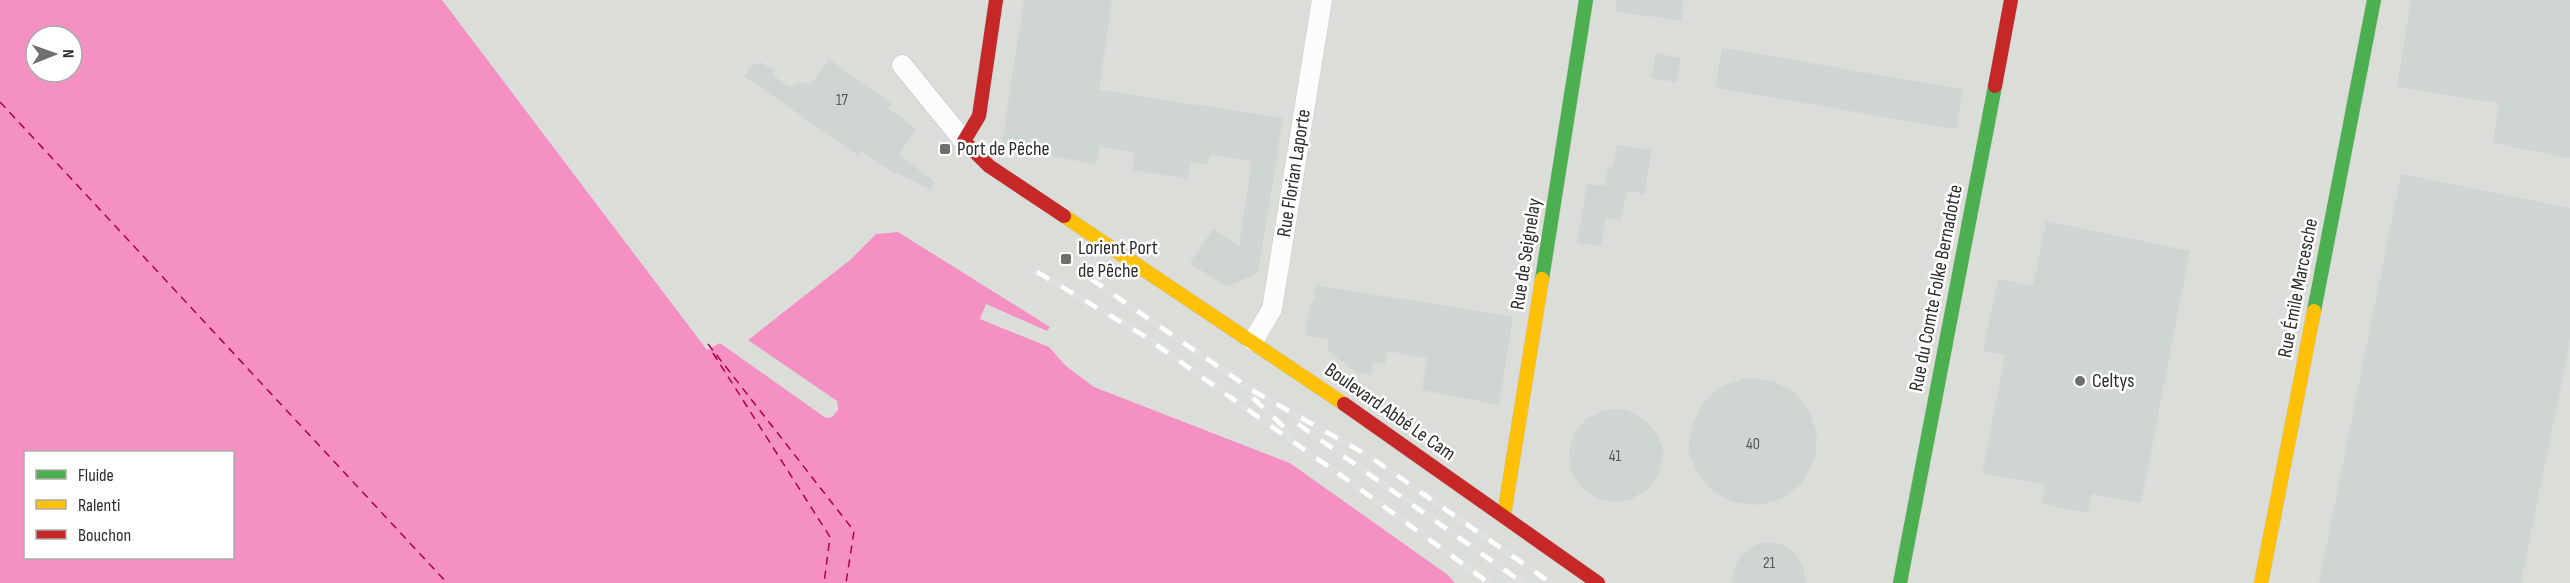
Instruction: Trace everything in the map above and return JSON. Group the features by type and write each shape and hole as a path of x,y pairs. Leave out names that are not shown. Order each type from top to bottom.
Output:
{"street":[{"path":"902,65 964,141 980,116 996,0"},
{"name":"Rue Florian Laporte","path":"1253,341 1272,309 1322,0"},
{"name":"Rue de Seignelay","path":"1504,515 1586,0"},
{"name":"Rue du Comte Folke Bernadotte","path":"1900,583 2011,0"},
{"name":"Rue Émile Marcesche","path":"2261,583 2374,0"},
{"name":"Boulevard Abbé Le Cam","path":"964,141 989,166 1253,341 1598,583"}],"shaded area":[{"path":"0,0 442,0 707,350 720,343 826,418 832,417 838,410 837,401 748,340 850,260 876,234 898,232 1050,327 1047,331 986,304 980,319 1049,347 1066,366 1094,387 1290,463 1448,575 1455,583 0,583"},
{"path":"442,0 2570,0 2570,583 1455,583 1448,575 1289,462 1094,387 1066,366 1049,347 980,319 985,304 1047,331 1050,327 876,234 850,260 749,339 837,401 836,413 826,418 720,343 707,350"}],"building":[{"path":"1024,0 1112,0 1099,90 1283,118 1258,273 1227,287 1190,263 1213,229 1239,246 1252,161 1210,155 1208,165 1191,162 1187,179 1132,170 1135,152 1100,146 1096,164 1015,150 1002,142"},
{"path":"1616,0 1684,0 1681,21 1615,11"},
{"path":"2411,0 2570,0 2570,158 2493,143 2499,103 2397,87"},
{"path":"1722,48 1963,89 1956,129 1715,88"},
{"path":"1656,53 1681,58 1676,82 1651,78"},
{"path":"829,59 891,103 888,108 916,129 899,155 935,182 931,190 884,167 861,151 859,156 744,76 754,62 758,65 761,62 775,71 773,75 789,87 801,83 811,84"},
{"path":"1617,145 1652,150 1644,194 1627,191 1621,220 1606,218 1601,246 1577,243 1587,184 1605,186 1608,167 1613,167"},
{"path":"2401,174 2570,208 2570,341 2521,583 2319,583"},
{"path":"2046,221 2190,251 2141,503 2092,494 2088,513 2042,504 2046,485 1982,473 2005,355 1983,351 1998,279 2033,286"},
{"path":"1316,285 1513,317 1499,405 1422,390 1427,358 1387,351 1385,364 1373,362 1371,375 1358,373 1327,351 1329,339 1305,335"},
{"path":"1747,378 1773,381 1795,393 1810,412 1817,435 1815,459 1802,483 1783,498 1760,505 1733,502 1712,491 1697,472 1688,451 1692,425 1705,400 1724,385"},
{"path":"1619,409 1629,411 1644,419 1656,432 1664,452 1659,472 1650,487 1630,500 1612,502 1595,498 1579,485 1571,470 1569,453 1574,433 1585,420 1601,411"},
{"path":"1769,542 1784,545 1796,554 1803,567 1806,583 1731,583 1735,566 1742,554 1755,545"}],"ferry route":[{"path":"0,102 447,583"},
{"path":"708,344 854,531 846,583"},
{"path":"713,353 830,537 824,583"}],"railway":[{"path":"1037,272 1141,334 1343,477"},
{"path":"1091,279 1255,392 1369,456 1551,583"},
{"path":"1253,398 1288,431"},
{"path":"1298,424 1523,583"},
{"path":"1338,473 1489,583"}],"traffic: fast":[{"path":"1542,279 1586,0"},
{"path":"2314,311 2374,0"},
{"path":"1900,583 1995,86"}],"traffic: slow":[{"path":"1064,216 1344,404"},
{"path":"1504,515 1542,279"},
{"path":"2261,583 2314,311"}],"traffic: jam":[{"path":"996,0 979,116 964,141 989,166 1064,216"},
{"path":"1995,86 2011,0"},
{"path":"1344,404 1598,583"}],"place":[{"name":"Port de Pêche","path":"945,149"},
{"name":"Lorient Port de Pêche","path":"1066,259"},
{"name":"Celtys","path":"2080,381"}]}
